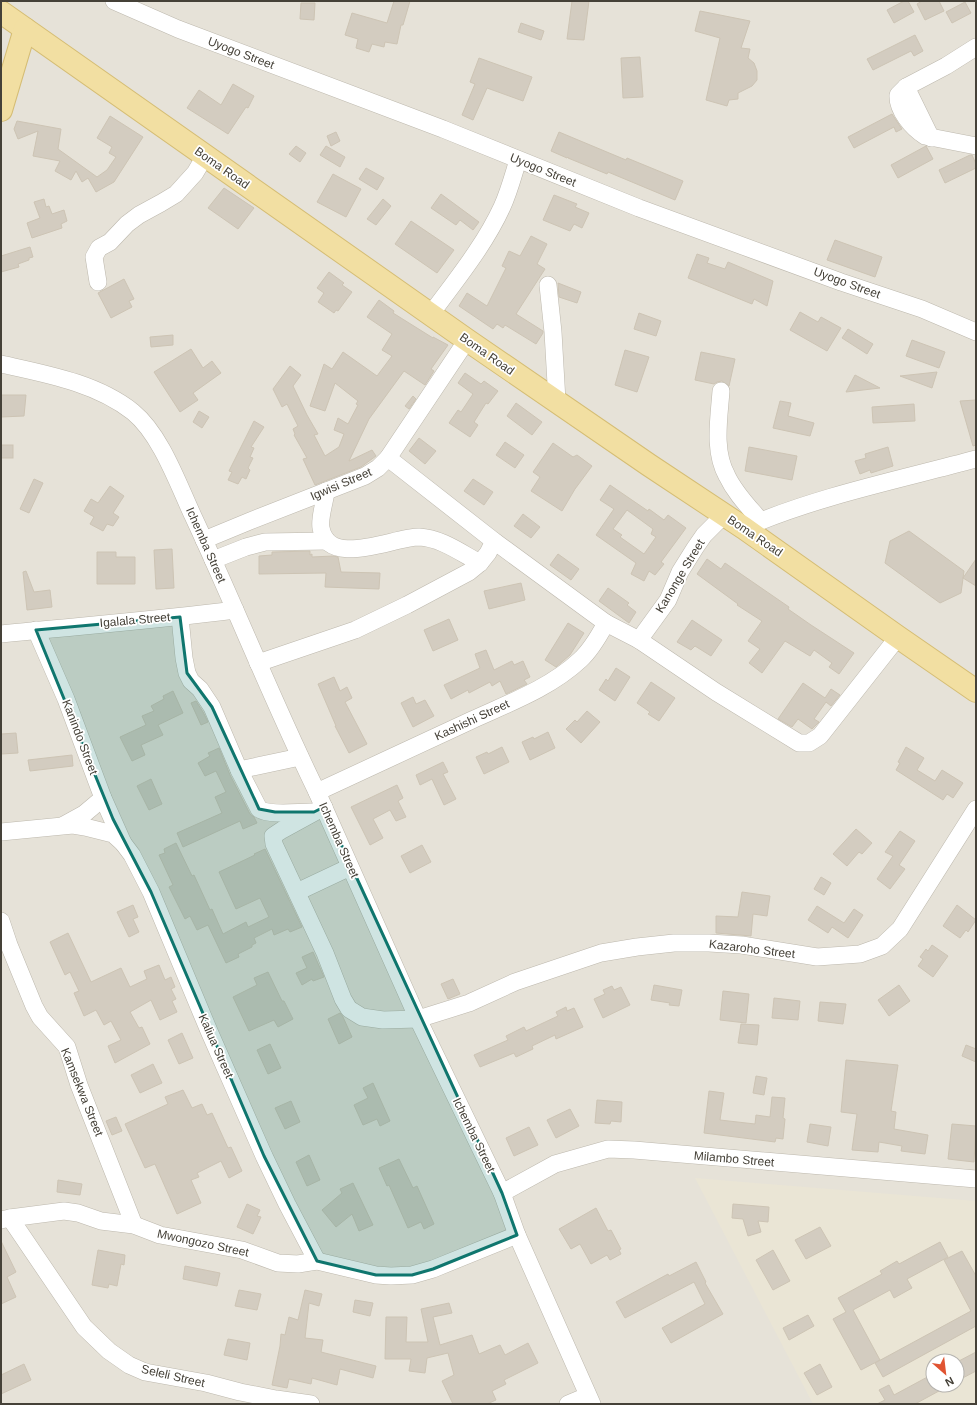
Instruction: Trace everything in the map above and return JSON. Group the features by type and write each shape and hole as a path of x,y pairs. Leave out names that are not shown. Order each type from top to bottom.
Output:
{"main road":[{"name":"Boma Road","path":"1,12 467,340 649,466 724,514 752,524 898,637 976,691"},
{"path":"1,110 25,29"}],"street":[{"name":"Uyogo Street","path":"114,1 140,6 184,32 443,129 639,208 841,282 922,309 976,332"},
{"path":"974,53 906,87 931,138 976,146"},
{"path":"98,282 94,257 99,248 110,242 127,224 139,215 176,194 195,173 205,156"},
{"path":"431,314 465,268 486,236 501,208 511,184 518,160"},
{"path":"548,285 553,332 557,401"},
{"name":"Igwisi Street","path":"204,540 250,520 365,476 378,468 388,458 467,340"},
{"name":"Ichemba Street","path":"1,364 64,380 96,391 118,401 135,414 150,430 161,448 213,560 300,757 318,803 350,867 418,1019 502,1193 517,1236 590,1400"},
{"path":"722,392 718,442 721,463 726,476 738,495 752,524 836,496 976,459"},
{"path":"388,458 494,541 606,623 639,640 750,714 799,743 809,743 820,736 898,637"},
{"path":"326,492 321,527 327,541 332,545 355,549 404,538 420,537 434,539 448,545 480,564"},
{"name":"Kanonge Street","path":"639,640 668,600 680,572 691,553 704,535 724,514"},
{"path":"295,541 321,519"},
{"path":"213,560 265,542 327,541"},
{"path":"258,663 355,630 407,605 469,572 480,564 494,541"},
{"name":"Igalala Street","path":"1,634 180,617 235,610"},
{"path":"180,617 184,658 191,681 200,689 212,707 239,770 259,809 263,811 318,803"},
{"name":"Kashishi Street","path":"297,892 274,844 273,836 318,803 550,682 582,659 606,623"},
{"name":"Kanindo Street","path":"36,630 75,721 118,838"},
{"path":"239,770 300,757"},
{"path":"63,825 84,814 103,798"},
{"name":"Kazaroho Street","path":"297,892 325,953 343,999 349,1009 362,1017 384,1020 418,1019 469,1003 515,982 601,953 637,947 710,943 742,945 817,957 860,954 882,946 900,929 976,809"},
{"path":"1,832 63,825 85,827 118,838"},
{"name":"Kaliua Street","path":"118,838 132,856 151,892 209,1031 264,1156 286,1204 317,1261"},
{"path":"297,892 350,867"},
{"name":"Kamsekwa Street","path":"1,921 9,945 34,1006 40,1017 67,1047 79,1085 134,1225"},
{"name":"Milambo Street","path":"502,1193 555,1164 608,1149 976,1179"},
{"name":"Mwongozo Street","path":"5,1219 64,1211 78,1213 101,1221 134,1225 160,1235 242,1250 278,1263 298,1264 317,1261 376,1275 391,1276 412,1275 433,1269 517,1236"},
{"name":"Seleli Street","path":"5,1219 84,1327 109,1351 129,1365 145,1372 206,1383 276,1399 311,1404"},
{"path":"568,1404 590,1400"}],"highlighted area":[{"path":"180,617 187,673 212,707 259,809 275,812 314,812 324,807 502,1193 517,1235 433,1269 412,1275 376,1275 317,1261 264,1156 151,892 113,819 36,630"}],"shaded area":[{"path":"1,1 976,1 976,1404 1,1404"},
{"path":"695,1178 976,1201 976,1404 813,1404"}],"building":[{"path":"394,1 410,1 403,25 401,25 397,44 385,42 384,47 372,44 369,52 356,48 358,39 345,35 352,13 387,23"},
{"path":"572,1 589,1 584,40 567,39"},
{"path":"904,1 908,1 914,12 894,23 887,10"},
{"path":"922,1 939,1 944,11 925,20 917,4"},
{"path":"965,2 971,13 952,23 946,12"},
{"path":"301,3 315,3 314,20 300,19"},
{"path":"700,11 750,21 741,48 750,49 748,58 754,63 757,71 757,80 752,86 738,93 738,99 729,100 727,106 706,100 720,38 695,31"},
{"path":"521,23 544,31 541,40 518,32"},
{"path":"915,35 923,51 914,56 911,51 873,70 867,59"},
{"path":"640,57 643,97 623,98 621,58"},
{"path":"479,58 532,77 523,101 487,88 473,120 462,115 475,84 470,82"},
{"path":"233,84 254,96 248,108 246,107 228,134 187,108 199,90 221,105"},
{"path":"892,114 902,129 896,132 894,127 854,148 848,137"},
{"path":"110,116 143,137 114,182 96,192 88,178 82,182 76,171 71,180 55,171 60,161 33,156 38,131 18,139 14,129 17,121 61,129 58,149 97,177 107,170 116,157 109,153 112,147 97,138"},
{"path":"336,132 340,141 331,146 327,136"},
{"path":"559,132 626,160 627,158 683,181 675,200 608,172 607,174 551,151"},
{"path":"296,146 306,153 300,162 289,154"},
{"path":"326,146 345,157 340,167 320,155"},
{"path":"926,146 933,159 898,178 891,165"},
{"path":"972,155 976,168 945,183 939,170"},
{"path":"366,168 384,178 377,190 359,179"},
{"path":"333,174 361,189 346,217 317,202"},
{"path":"224,188 254,208 238,229 208,208"},
{"path":"441,194 479,222 473,230 460,220 456,225 431,208"},
{"path":"554,195 577,204 575,207 589,213 582,228 574,224 570,231 543,220"},
{"path":"44,199 46,207 49,206 52,214 64,210 67,221 61,224 62,228 32,238 27,223 40,218 34,202"},
{"path":"383,199 391,206 376,225 367,219"},
{"path":"411,221 454,250 437,273 395,244"},
{"path":"531,236 547,244 537,264 545,269 516,314 543,331 536,344 505,325 503,328 497,324 493,329 459,306 467,293 487,306 506,268 502,266 509,251 520,256"},
{"path":"835,240 882,257 875,277 827,260"},
{"path":"30,247 33,257 18,264 19,267 1,272 1,256"},
{"path":"697,254 709,258 707,263 725,269 728,262 773,281 767,306 754,299 752,304 688,278"},
{"path":"329,272 344,283 342,285 352,292 338,311 336,310 334,313 318,302 324,293 317,288"},
{"path":"124,279 134,299 129,301 132,307 111,318 98,293"},
{"path":"558,283 581,292 577,303 559,297"},
{"path":"379,300 394,311 393,313 433,338 448,345 431,369 434,371 425,385 404,371 369,419 349,461 372,450 376,456 361,467 315,485 303,459 307,458 294,435 293,429 298,426 287,404 282,407 273,389 290,366 301,375 293,386 318,434 314,435 325,456 339,447 344,434 334,430 338,418 348,424 358,405 356,404 358,401 335,383 325,411 310,406 324,364 332,369 343,352 377,376 392,356 382,350 392,334 367,317"},
{"path":"800,312 818,322 821,317 841,328 827,351 790,330"},
{"path":"639,313 661,321 656,336 634,329"},
{"path":"848,329 873,344 867,354 842,338"},
{"path":"173,335 173,345 151,347 150,337"},
{"path":"912,340 945,352 939,368 906,356"},
{"path":"191,349 203,368 212,361 221,373 193,393 198,400 180,412 154,372"},
{"path":"625,350 649,357 637,392 615,385"},
{"path":"701,352 735,359 729,386 722,381 714,384 695,380"},
{"path":"937,372 932,388 900,376"},
{"path":"465,373 481,384 484,381 498,391 488,404 486,403 474,422 478,425 470,437 449,423 458,410 461,412 473,394 458,383"},
{"path":"855,375 880,388 846,392"},
{"path":"1,395 26,395 24,416 1,417"},
{"path":"413,396 416,399 409,409 405,406"},
{"path":"976,400 976,445 973,446 960,401"},
{"path":"780,401 791,403 788,416 814,423 810,436 773,428"},
{"path":"516,403 542,422 532,435 507,416"},
{"path":"914,404 915,421 873,423 872,407"},
{"path":"199,411 209,417 202,428 193,422"},
{"path":"254,421 264,427 251,447 254,448 250,457 253,458 248,468 250,470 246,479 242,477 238,484 228,480 232,472 229,471"},
{"path":"419,438 436,451 425,464 409,451"},
{"path":"505,442 524,455 515,468 496,455"},
{"path":"553,443 573,457 577,455 592,466 575,489 562,511 531,491 540,477 533,472"},
{"path":"1,445 13,445 13,458 1,458"},
{"path":"749,447 797,456 792,480 745,471"},
{"path":"888,447 893,466 871,473 870,470 860,474 855,461 866,458 865,454"},
{"path":"34,479 43,483 29,513 20,509"},
{"path":"473,479 493,492 484,505 464,491"},
{"path":"610,485 648,511 649,509 664,520 668,515 686,528 661,562 664,564 655,575 649,571 644,581 631,574 636,563 596,535 614,509 600,500","holes":["627,510 653,529 651,534 656,537 644,554 620,537 622,535 613,529"]},
{"path":"110,486 124,496 113,513 119,517 113,526 107,524 103,531 90,524 94,517 84,511 91,499 98,503"},
{"path":"523,514 540,527 531,538 514,526"},
{"path":"909,531 964,571 961,593 940,603 885,563 890,541"},
{"path":"172,549 174,588 156,589 154,550"},
{"path":"310,551 310,555 312,554 312,557 338,557 341,572 380,573 379,589 325,587 326,573 259,574 259,556 272,555 272,552"},
{"path":"97,552 116,552 116,557 135,557 135,584 97,584"},
{"path":"558,554 579,569 571,580 550,565"},
{"path":"707,559 721,569 725,563 789,607 788,609 854,653 839,674 829,667 832,663 814,650 810,656 785,641 762,673 749,663 760,649 748,641 762,621 737,605 738,604 697,574"},
{"path":"976,559 976,586 963,578"},
{"path":"26,571 34,592 50,590 52,607 27,610 23,572"},
{"path":"521,583 525,600 489,609 484,591"},
{"path":"608,588 629,603 627,605 636,612 629,623 599,601"},
{"path":"449,619 458,640 433,651 424,630"},
{"path":"692,620 722,640 711,656 695,646 691,650 677,642"},
{"path":"568,623 584,633 570,655 556,667 545,660"},
{"path":"486,650 494,670 512,661 514,665 523,661 530,677 524,680 527,684 506,694 500,681 492,686 490,682 469,693 468,690 451,699 444,685 480,668 475,654"},
{"path":"616,668 630,677 615,701 599,690 606,679 608,681"},
{"path":"334,677 340,691 347,687 352,698 345,702 367,744 349,753 335,726 318,684"},
{"path":"651,682 675,698 659,721 648,714 650,712 637,703"},
{"path":"803,683 825,698 831,689 840,695 831,706 826,702 814,719 819,722 812,729 798,719 792,727 778,719"},
{"path":"173,691 183,713 158,725 163,735 141,745 145,755 132,761 120,737 146,725 142,716 154,711 151,706 164,699 163,696"},
{"path":"413,697 416,704 425,700 434,716 413,727 401,703"},
{"path":"196,701 208,722 201,725 191,703"},
{"path":"587,711 600,722 581,743 566,729 575,720 577,722"},
{"path":"548,732 555,748 530,760 522,742 533,737 534,739"},
{"path":"16,733 18,753 1,754 1,734"},
{"path":"502,747 509,762 484,774 476,757 487,752 488,754"},
{"path":"906,747 924,758 917,770 935,781 942,770 963,783 953,798 947,794 943,800 896,770 900,763 898,762"},
{"path":"219,748 230,775 250,814 254,817 257,823 243,829 240,821 183,847 177,833 222,813 215,797 226,792 216,771 205,776 198,763 210,756 208,753"},
{"path":"72,755 73,766 30,771 28,760"},
{"path":"443,762 448,772 443,774 456,799 444,805 432,779 420,785 416,775"},
{"path":"151,779 162,804 149,810 137,786"},
{"path":"397,785 403,798 398,801 406,817 396,821 390,810 373,819 383,838 370,845 351,807"},
{"path":"856,829 872,843 862,854 859,852 847,866 833,854"},
{"path":"900,831 915,841 899,865 905,869 890,889 877,879 893,856 885,852"},
{"path":"176,843 192,876 194,875 210,910 212,909 223,934 246,922 248,927 269,917 260,898 236,909 219,872 265,849 302,927 290,932 288,929 274,935 272,929 254,938 256,943 252,945 252,947 238,954 239,957 226,963 208,925 197,930 190,916 185,919 169,887 173,885 159,855 165,853 164,849"},
{"path":"422,845 431,862 410,873 401,856"},
{"path":"821,877 831,883 824,895 814,889"},
{"path":"742,892 770,896 767,916 753,914 751,936 716,933 716,916 738,917"},
{"path":"133,905 138,917 133,919 139,932 129,937 117,912"},
{"path":"957,905 976,920 968,932 966,930 960,938 943,926"},
{"path":"817,906 844,923 854,909 863,915 848,938 832,927 828,933 808,920"},
{"path":"68,933 91,982 121,968 130,987 147,979 144,971 159,965 165,980 171,977 175,987 171,989 176,999 172,1001 177,1012 160,1020 151,1000 130,1012 139,1028 142,1027 150,1044 115,1063 108,1046 121,1040 111,1021 104,1025 96,1010 84,1016 74,993 79,991 70,972 65,975 50,942"},
{"path":"932,945 948,956 933,977 918,966 923,959 920,957 926,949 928,951"},
{"path":"313,952 324,977 313,981 312,979 302,985 296,973 307,968 302,957"},
{"path":"268,972 282,1001 284,1001 293,1019 278,1027 274,1020 249,1031 233,997 257,985 254,978"},
{"path":"453,979 460,994 448,999 441,984"},
{"path":"654,985 682,990 679,1006 651,1000"},
{"path":"899,985 910,1001 889,1016 878,1000"},
{"path":"612,986 614,990 621,987 630,1005 603,1018 594,999 605,994 603,990"},
{"path":"723,991 749,994 746,1023 720,1020"},
{"path":"774,998 800,1001 798,1020 772,1018"},
{"path":"820,1002 846,1004 843,1024 818,1021"},
{"path":"566,1007 567,1011 574,1008 583,1027 556,1039 555,1035 532,1046 533,1049 516,1057 514,1053 480,1067 474,1055 508,1040 506,1036 524,1027 526,1031 558,1016 556,1012"},
{"path":"340,1013 352,1037 339,1044 328,1019"},
{"path":"741,1024 759,1025 757,1045 738,1043"},
{"path":"182,1033 193,1058 179,1064 168,1040"},
{"path":"270,1044 281,1068 268,1074 257,1050"},
{"path":"966,1045 976,1049 976,1062 962,1056"},
{"path":"846,1060 898,1065 891,1111 896,1112 894,1129 928,1135 925,1154 901,1151 902,1146 879,1142 878,1152 852,1150 857,1114 841,1112"},
{"path":"153,1064 162,1083 140,1093 131,1075"},
{"path":"756,1076 767,1078 764,1095 753,1093"},
{"path":"373,1083 390,1121 380,1126 377,1119 363,1125 354,1105 368,1098 363,1088"},
{"path":"183,1090 192,1108 202,1104 207,1115 212,1113 228,1148 231,1147 242,1171 229,1178 221,1161 197,1173 199,1177 191,1180 201,1203 177,1214 155,1164 145,1168 125,1124 168,1104 165,1097"},
{"path":"709,1091 724,1093 720,1120 755,1124 756,1115 770,1117 772,1097 785,1098 783,1139 776,1138 775,1142 704,1133"},
{"path":"597,1100 622,1102 621,1122 611,1121 610,1124 595,1123"},
{"path":"291,1101 300,1122 285,1129 275,1108"},
{"path":"570,1109 579,1126 556,1138 547,1120"},
{"path":"116,1117 122,1131 112,1135 106,1121"},
{"path":"810,1124 831,1127 828,1146 807,1142"},
{"path":"952,1124 976,1126 974,1162 948,1159"},
{"path":"529,1127 538,1145 514,1156 506,1138"},
{"path":"309,1155 320,1180 307,1186 296,1162"},
{"path":"399,1159 413,1188 417,1186 434,1224 424,1229 421,1222 408,1228 389,1185 387,1186 379,1168"},
{"path":"58,1180 82,1184 80,1195 57,1192"},
{"path":"353,1183 373,1225 359,1231 352,1214 336,1227 322,1210 342,1193 340,1189"},
{"path":"247,1204 260,1210 257,1216 261,1217 253,1234 237,1227"},
{"path":"733,1204 769,1207 768,1222 758,1221 761,1232 748,1236 743,1219 732,1218"},
{"path":"596,1208 608,1231 611,1230 621,1249 619,1250 621,1254 610,1260 607,1255 591,1264 580,1244 571,1249 559,1229"},
{"path":"820,1227 831,1246 806,1259 795,1240"},
{"path":"1,1241 16,1272 7,1277 16,1297 1,1304"},
{"path":"940,1242 948,1257 907,1279 912,1288 894,1298 890,1290 853,1310 880,1360 861,1370 833,1319 846,1312 838,1298 882,1274 880,1271 897,1261 899,1264"},
{"path":"98,1250 125,1255 124,1265 121,1264 117,1286 109,1284 108,1288 92,1285"},
{"path":"773,1250 790,1281 773,1290 756,1260"},
{"path":"962,1251 976,1276 976,1326 883,1377 875,1363 971,1311 944,1260"},
{"path":"696,1262 706,1282 705,1283 723,1314 671,1343 662,1328 705,1304 694,1282 625,1318 616,1302 668,1274 669,1276"},
{"path":"185,1266 220,1273 217,1286 183,1279"},
{"path":"239,1290 261,1294 257,1310 235,1306"},
{"path":"305,1290 322,1294 319,1306 309,1303 305,1338 323,1340 321,1352 376,1366 373,1378 340,1369 337,1385 312,1378 311,1384 289,1379 287,1388 272,1385 281,1334 285,1335 289,1317 298,1320"},
{"path":"355,1300 373,1303 370,1316 353,1312"},
{"path":"449,1303 452,1313 433,1317 440,1345 472,1335 479,1354 500,1345 505,1355 528,1343 538,1363 504,1380 506,1384 492,1391 496,1400 487,1404 453,1404 442,1381 454,1375 448,1353 427,1358 425,1373 409,1371 411,1359 385,1359 386,1317 407,1317 406,1342 428,1342 421,1309"},
{"path":"808,1315 814,1326 789,1340 783,1328"},
{"path":"228,1339 250,1343 247,1360 224,1355"},
{"path":"976,1352 976,1371 965,1377 965,1358"},
{"path":"24,1364 31,1380 1,1394 1,1375"},
{"path":"820,1364 832,1387 817,1395 804,1373"},
{"path":"925,1378 925,1393 935,1393 915,1404 877,1404 885,1400 879,1390 889,1385 894,1395"}]}
